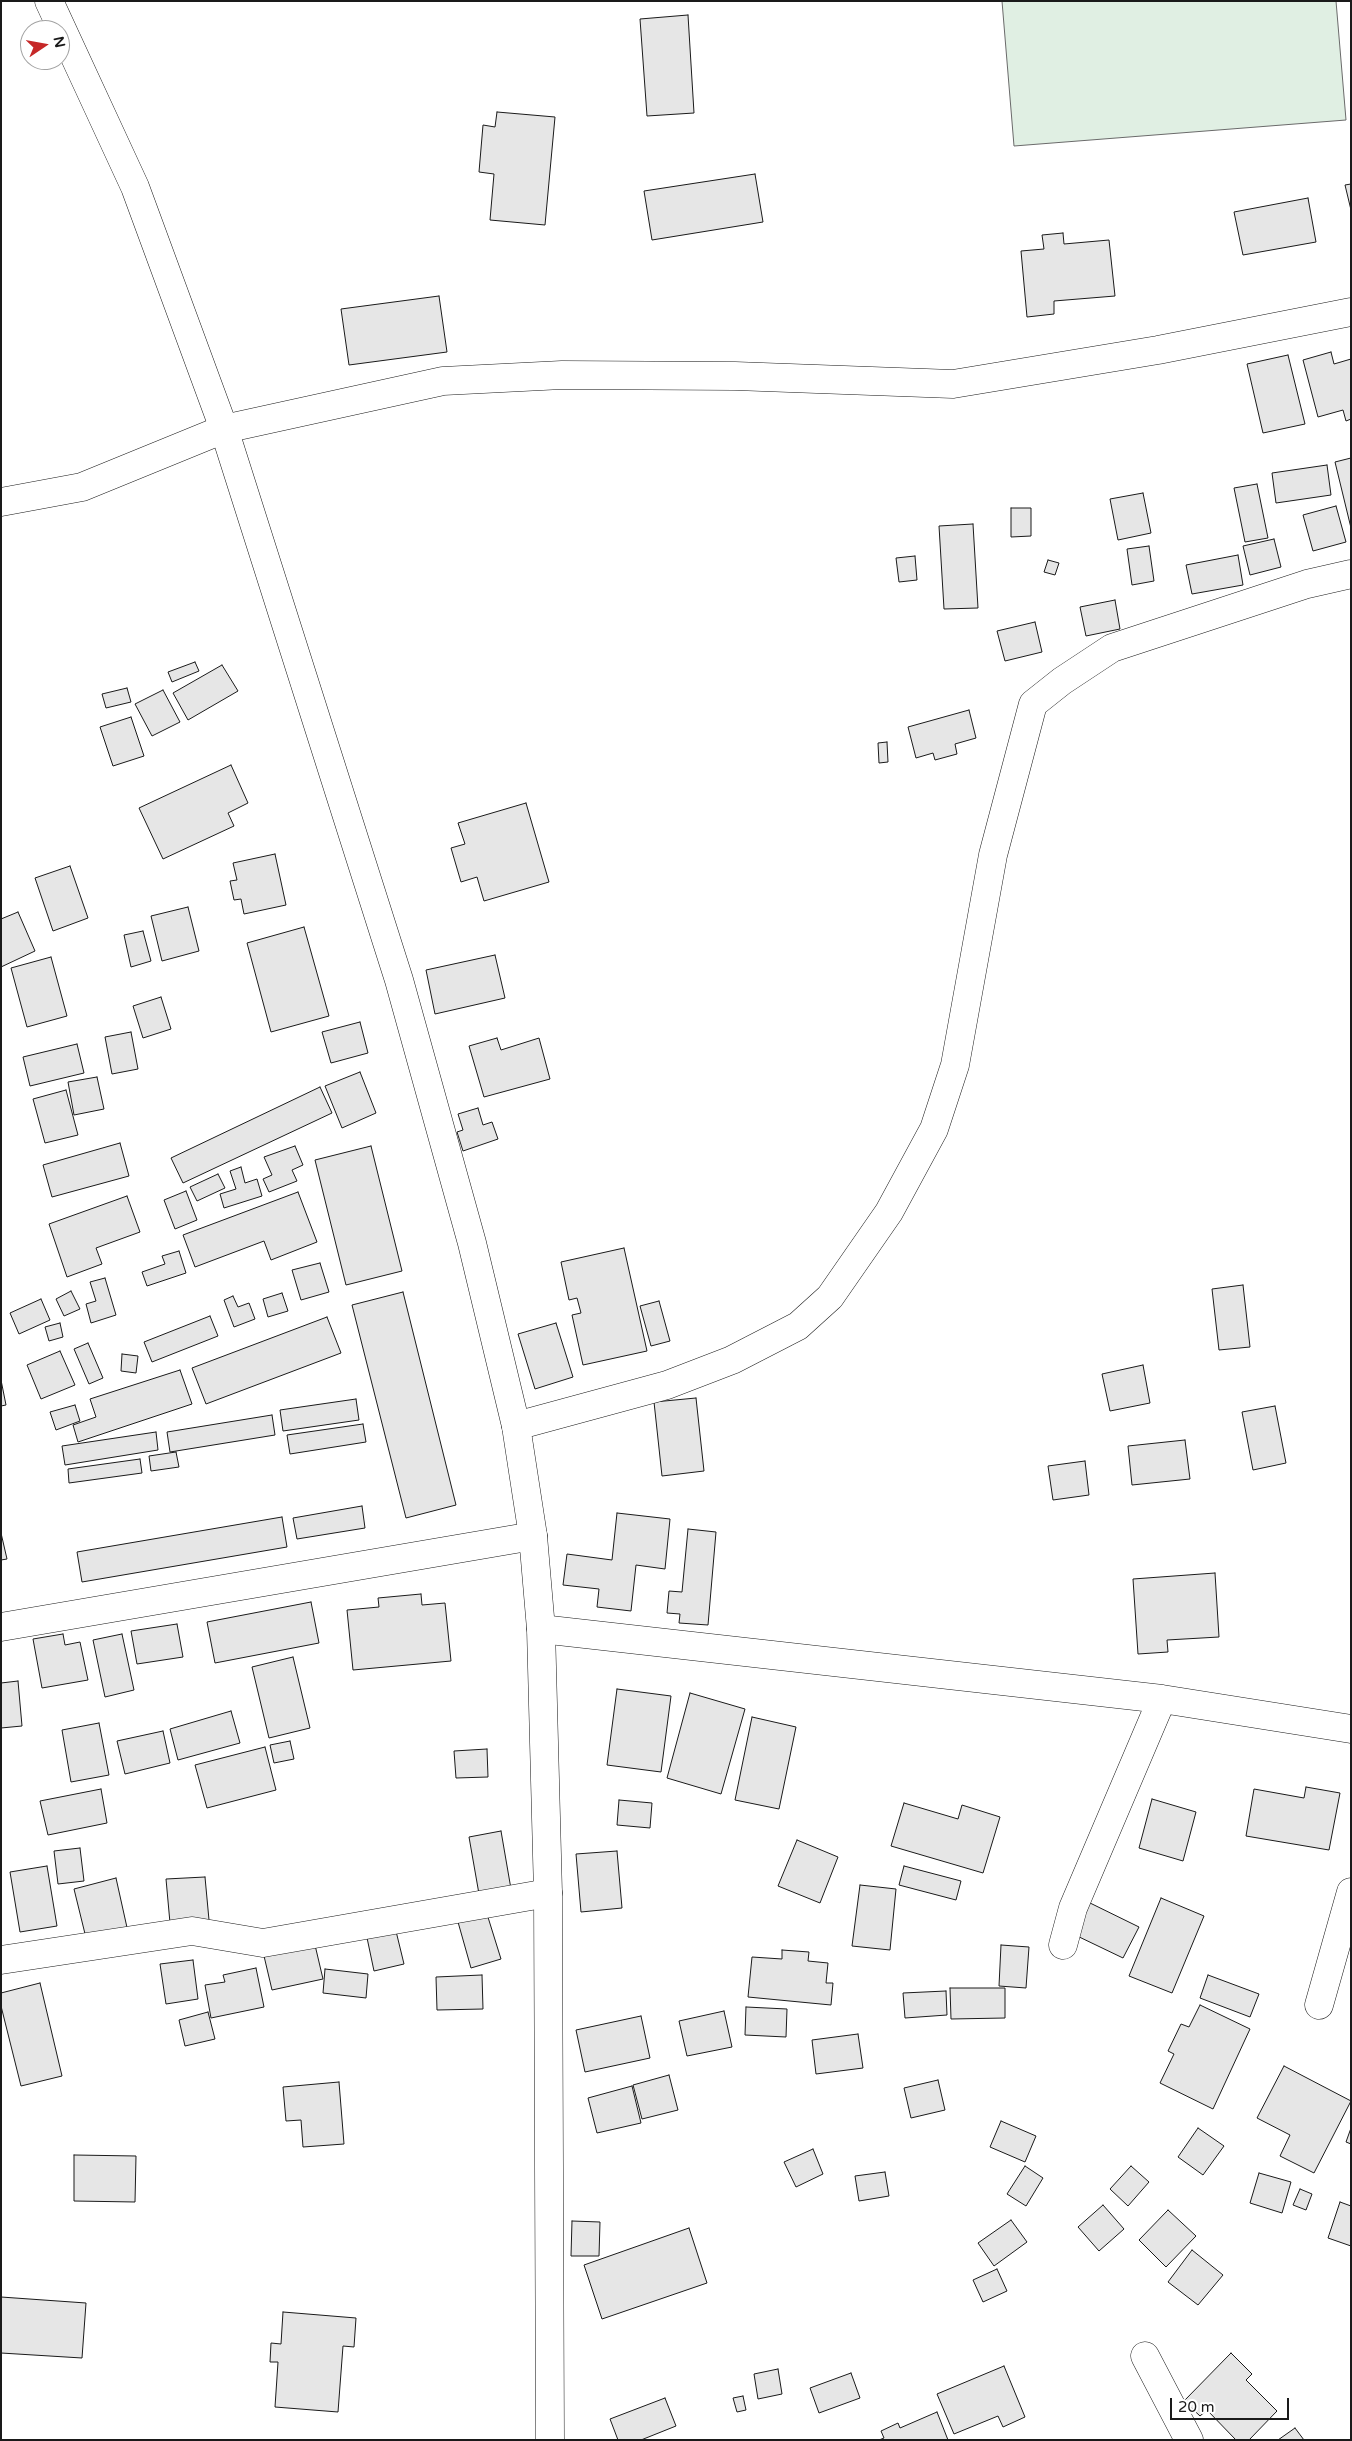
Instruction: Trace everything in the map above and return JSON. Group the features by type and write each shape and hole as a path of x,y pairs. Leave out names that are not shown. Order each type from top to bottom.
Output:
{"street":[{"path":"49,1 135,188 224,429 398,980 472,1243 516,1426 533,1536 541,1629 548,1893 550,2440"},
{"path":"1,502 82,487 224,429 443,381 562,376 735,376 953,384 1158,350 1351,312"},
{"path":"516,1426 667,1386 732,1360 798,1326 830,1298 889,1212 934,1129 955,1065 993,855 1033,704 1062,681 1112,648 1307,584 1351,574"},
{"path":"1,1627 533,1536"},
{"path":"541,1629 1162,1699 1351,1729"},
{"path":"1063,1945 1072,1908 1162,1699"},
{"path":"1318,2005 1351,1892"},
{"path":"1,1960 192,1931 263,1943 548,1893"},
{"path":"1145,2356 1190,2440"}],"green space":[{"path":"1002,1 1336,1 1346,120 1014,146"}],"building":[{"path":"688,15 694,113 647,116 640,19"},
{"path":"497,112 555,117 545,225 490,220 494,174 479,172 483,125 495,127"},
{"path":"755,174 763,222 652,240 644,191"},
{"path":"1351,184 1351,210 1345,185"},
{"path":"1308,198 1316,242 1243,255 1234,212"},
{"path":"1063,233 1064,244 1109,240 1115,296 1054,301 1054,314 1027,317 1021,251 1044,249 1042,235"},
{"path":"439,296 447,352 349,365 341,309"},
{"path":"1331,352 1334,364 1351,359 1351,419 1346,421 1343,410 1318,417 1303,360"},
{"path":"1288,355 1305,424 1263,433 1247,364"},
{"path":"1351,458 1351,528 1335,462"},
{"path":"1327,465 1331,495 1276,503 1272,473"},
{"path":"1257,484 1268,538 1245,542 1234,488"},
{"path":"1143,493 1151,533 1118,540 1110,499"},
{"path":"1336,506 1346,542 1313,551 1303,515"},
{"path":"1011,508 1031,508 1031,536 1011,537"},
{"path":"973,524 978,608 944,609 939,526"},
{"path":"1274,539 1281,567 1250,575 1243,546"},
{"path":"1149,546 1154,581 1132,585 1127,549"},
{"path":"1238,555 1243,585 1192,594 1186,565"},
{"path":"915,556 917,580 899,582 896,558"},
{"path":"1048,560 1059,563 1055,575 1044,572"},
{"path":"1115,600 1120,629 1086,636 1080,607"},
{"path":"1035,622 1042,652 1005,661 997,631"},
{"path":"195,662 199,671 172,682 168,672"},
{"path":"222,665 238,691 188,720 173,693"},
{"path":"127,688 131,702 106,708 102,694"},
{"path":"163,690 180,722 152,736 135,704"},
{"path":"969,710 976,738 955,744 957,754 935,760 933,753 916,758 908,727"},
{"path":"131,717 144,756 113,766 100,727"},
{"path":"887,742 888,762 879,763 878,743"},
{"path":"231,765 248,803 228,813 234,826 163,859 139,808"},
{"path":"526,803 549,882 484,901 477,877 461,882 451,848 465,844 458,823"},
{"path":"275,854 286,905 244,914 241,899 234,900 230,881 237,880 233,863"},
{"path":"70,866 88,918 53,931 35,878"},
{"path":"188,907 199,951 162,961 151,916"},
{"path":"18,912 35,951 1,967 1,919"},
{"path":"304,927 329,1016 271,1032 247,943"},
{"path":"143,931 151,961 131,967 124,935"},
{"path":"495,955 505,998 435,1014 426,970"},
{"path":"51,957 67,1016 27,1027 11,968"},
{"path":"161,997 171,1029 143,1038 133,1006"},
{"path":"360,1022 368,1053 331,1063 322,1032"},
{"path":"131,1032 138,1069 112,1074 105,1037"},
{"path":"497,1038 501,1050 539,1038 550,1079 484,1097 469,1046"},
{"path":"77,1044 84,1073 30,1086 23,1057"},
{"path":"360,1072 376,1113 342,1128 325,1086"},
{"path":"97,1077 104,1109 74,1115 68,1082"},
{"path":"320,1087 332,1113 183,1183 171,1158"},
{"path":"66,1090 78,1135 45,1143 33,1099"},
{"path":"478,1108 483,1125 492,1122 498,1139 463,1151 457,1132 463,1130 458,1114"},
{"path":"120,1143 129,1176 52,1197 43,1165"},
{"path":"295,1146 303,1165 292,1170 297,1181 269,1192 263,1179 272,1175 264,1157"},
{"path":"371,1146 402,1271 346,1285 315,1160"},
{"path":"241,1167 245,1183 257,1179 262,1196 224,1208 220,1194 236,1189 230,1171"},
{"path":"218,1174 225,1188 197,1201 190,1187"},
{"path":"186,1191 197,1220 175,1229 164,1200"},
{"path":"298,1192 317,1242 271,1260 264,1241 195,1267 183,1235"},
{"path":"127,1196 140,1232 96,1248 102,1264 67,1277 49,1224"},
{"path":"624,1248 647,1351 583,1365 572,1315 581,1313 577,1298 569,1300 561,1262"},
{"path":"179,1251 186,1273 147,1286 142,1272 165,1264 162,1256"},
{"path":"320,1263 329,1292 301,1300 292,1270"},
{"path":"105,1278 116,1315 91,1323 86,1304 96,1301 90,1282"},
{"path":"1243,1285 1250,1347 1219,1350 1212,1289"},
{"path":"71,1291 80,1309 64,1316 56,1299"},
{"path":"403,1292 456,1505 406,1518 352,1305"},
{"path":"282,1293 288,1311 268,1317 263,1299"},
{"path":"233,1296 238,1307 249,1303 255,1319 234,1327 224,1300"},
{"path":"41,1299 50,1320 19,1334 10,1313"},
{"path":"659,1301 670,1341 651,1346 640,1306"},
{"path":"210,1316 218,1336 152,1362 144,1342"},
{"path":"327,1317 341,1353 206,1404 192,1368"},
{"path":"60,1323 63,1337 49,1341 45,1327"},
{"path":"556,1323 573,1377 535,1389 518,1334"},
{"path":"88,1343 103,1378 89,1384 74,1349"},
{"path":"60,1351 75,1385 41,1399 27,1365"},
{"path":"122,1354 138,1356 136,1373 121,1371"},
{"path":"1143,1365 1150,1403 1110,1411 1102,1374"},
{"path":"180,1370 192,1404 78,1442 73,1425 96,1417 90,1399"},
{"path":"1,1380 6,1405 1,1406"},
{"path":"696,1398 704,1471 662,1476 654,1402"},
{"path":"356,1399 359,1420 283,1431 280,1410"},
{"path":"75,1405 80,1421 56,1430 50,1412"},
{"path":"1275,1406 1286,1463 1253,1470 1242,1412"},
{"path":"272,1415 275,1435 170,1452 167,1432"},
{"path":"363,1424 366,1442 290,1454 287,1435"},
{"path":"156,1432 158,1450 65,1465 62,1446"},
{"path":"1185,1440 1190,1479 1132,1485 1128,1446"},
{"path":"176,1452 179,1467 151,1471 149,1456"},
{"path":"140,1459 142,1473 69,1483 68,1469"},
{"path":"1085,1461 1089,1495 1053,1500 1048,1466"},
{"path":"362,1506 365,1528 297,1539 293,1518"},
{"path":"617,1513 670,1519 665,1569 636,1565 631,1611 597,1607 599,1589 563,1585 567,1554 612,1560"},
{"path":"282,1517 287,1547 82,1582 77,1552"},
{"path":"688,1529 716,1532 708,1625 679,1623 680,1614 667,1613 669,1591 682,1592"},
{"path":"1,1533 7,1559 1,1560"},
{"path":"1215,1573 1219,1637 1167,1640 1168,1652 1138,1654 1133,1579"},
{"path":"421,1594 422,1605 445,1603 451,1661 353,1670 347,1610 379,1607 378,1598"},
{"path":"311,1602 319,1643 215,1663 207,1622"},
{"path":"177,1624 183,1657 137,1664 131,1631"},
{"path":"63,1634 65,1645 80,1642 88,1680 42,1688 33,1639"},
{"path":"122,1634 134,1690 105,1697 93,1640"},
{"path":"293,1657 310,1728 269,1738 252,1667"},
{"path":"18,1681 22,1726 1,1728 1,1683"},
{"path":"617,1689 671,1696 661,1772 607,1765"},
{"path":"690,1693 745,1709 721,1794 667,1778"},
{"path":"231,1711 240,1743 178,1760 170,1729"},
{"path":"752,1717 796,1727 779,1809 735,1800"},
{"path":"99,1723 109,1775 71,1782 62,1730"},
{"path":"163,1731 170,1763 125,1774 117,1741"},
{"path":"290,1741 294,1759 274,1763 270,1745"},
{"path":"265,1747 276,1790 207,1808 195,1765"},
{"path":"487,1749 488,1777 456,1778 454,1751"},
{"path":"1306,1787 1340,1793 1329,1850 1246,1836 1254,1789 1304,1798"},
{"path":"101,1789 107,1823 48,1835 40,1801"},
{"path":"1152,1799 1196,1812 1183,1861 1139,1848"},
{"path":"619,1800 652,1803 650,1828 617,1825"},
{"path":"904,1803 958,1819 962,1805 1000,1817 983,1873 891,1846"},
{"path":"501,1831 511,1889 479,1894 469,1837"},
{"path":"797,1840 838,1857 820,1903 778,1886"},
{"path":"80,1848 84,1881 58,1884 54,1851"},
{"path":"617,1851 622,1908 581,1912 576,1854"},
{"path":"47,1866 57,1926 20,1932 10,1872"},
{"path":"904,1866 961,1881 956,1900 899,1885"},
{"path":"205,1877 209,1920 170,1923 166,1879"},
{"path":"116,1878 128,1932 87,1942 74,1889"},
{"path":"860,1885 896,1889 890,1950 852,1946"},
{"path":"1161,1898 1204,1916 1172,1993 1129,1976"},
{"path":"1088,1902 1139,1927 1123,1958 1073,1934"},
{"path":"487,1914 501,1959 471,1968 458,1922"},
{"path":"395,1927 404,1964 374,1971 366,1933"},
{"path":"315,1945 323,1979 272,1990 264,1956"},
{"path":"1001,1945 1029,1947 1026,1988 999,1986"},
{"path":"782,1950 809,1952 808,1961 828,1963 826,1983 833,1983 831,2005 748,1997 752,1957 782,1959"},
{"path":"193,1960 198,1999 166,2004 160,1964"},
{"path":"256,1968 264,2007 211,2018 205,1985 225,1982 223,1975"},
{"path":"325,1969 368,1974 366,1998 323,1993"},
{"path":"482,1975 483,2009 437,2010 436,1977"},
{"path":"1208,1975 1259,1994 1250,2017 1200,1998"},
{"path":"40,1983 62,2076 21,2086 1,2006 1,1993"},
{"path":"950,1988 1005,1988 1005,2018 951,2019"},
{"path":"946,1991 947,2015 905,2018 903,1993"},
{"path":"1200,2005 1250,2029 1213,2109 1160,2083 1174,2054 1168,2051 1181,2024 1189,2027"},
{"path":"746,2007 787,2009 786,2037 745,2035"},
{"path":"724,2011 732,2047 687,2056 679,2021"},
{"path":"208,2012 215,2039 185,2046 179,2020"},
{"path":"641,2016 650,2058 585,2072 576,2030"},
{"path":"858,2034 863,2068 816,2074 812,2040"},
{"path":"1284,2066 1351,2101 1314,2173 1280,2156 1290,2135 1257,2118"},
{"path":"669,2075 678,2110 642,2119 633,2085"},
{"path":"938,2080 945,2110 911,2118 904,2088"},
{"path":"339,2082 344,2144 303,2147 301,2120 286,2121 283,2087"},
{"path":"632,2086 641,2123 597,2133 588,2098"},
{"path":"1001,2121 1036,2136 1025,2162 990,2147"},
{"path":"1198,2128 1224,2146 1203,2175 1178,2157"},
{"path":"1351,2128 1351,2144 1346,2142"},
{"path":"813,2149 823,2174 796,2187 784,2162"},
{"path":"74,2155 136,2156 135,2202 74,2201"},
{"path":"1025,2166 1043,2178 1026,2206 1007,2194"},
{"path":"1131,2166 1149,2182 1128,2206 1110,2189"},
{"path":"885,2172 889,2196 859,2201 855,2176"},
{"path":"1259,2173 1291,2182 1282,2213 1250,2203"},
{"path":"1300,2189 1312,2194 1306,2210 1293,2205"},
{"path":"1340,2202 1351,2206 1351,2246 1328,2238"},
{"path":"1103,2205 1124,2229 1099,2251 1078,2227"},
{"path":"1168,2210 1196,2236 1166,2267 1139,2240"},
{"path":"1011,2220 1027,2242 994,2266 978,2243"},
{"path":"572,2221 600,2222 599,2256 571,2256"},
{"path":"689,2228 707,2283 602,2319 584,2265"},
{"path":"1192,2250 1223,2275 1198,2305 1168,2282"},
{"path":"997,2269 1007,2291 983,2302 973,2280"},
{"path":"1,2297 86,2303 82,2358 1,2353"},
{"path":"283,2312 356,2318 354,2347 343,2346 338,2412 275,2407 278,2362 270,2362 271,2343 281,2344"},
{"path":"1231,2353 1252,2374 1246,2380 1277,2411 1249,2440 1236,2440 1207,2410 1200,2416 1184,2401"},
{"path":"1004,2366 1025,2417 1003,2427 998,2416 954,2434 937,2394"},
{"path":"778,2369 782,2394 758,2399 754,2374"},
{"path":"851,2373 860,2398 819,2413 810,2388"},
{"path":"743,2396 746,2410 737,2412 733,2398"},
{"path":"665,2398 676,2426 641,2440 618,2440 610,2419"},
{"path":"937,2412 948,2440 879,2440 884,2438 881,2431 898,2423 900,2428"},
{"path":"1295,2428 1304,2440 1278,2440"}]}
